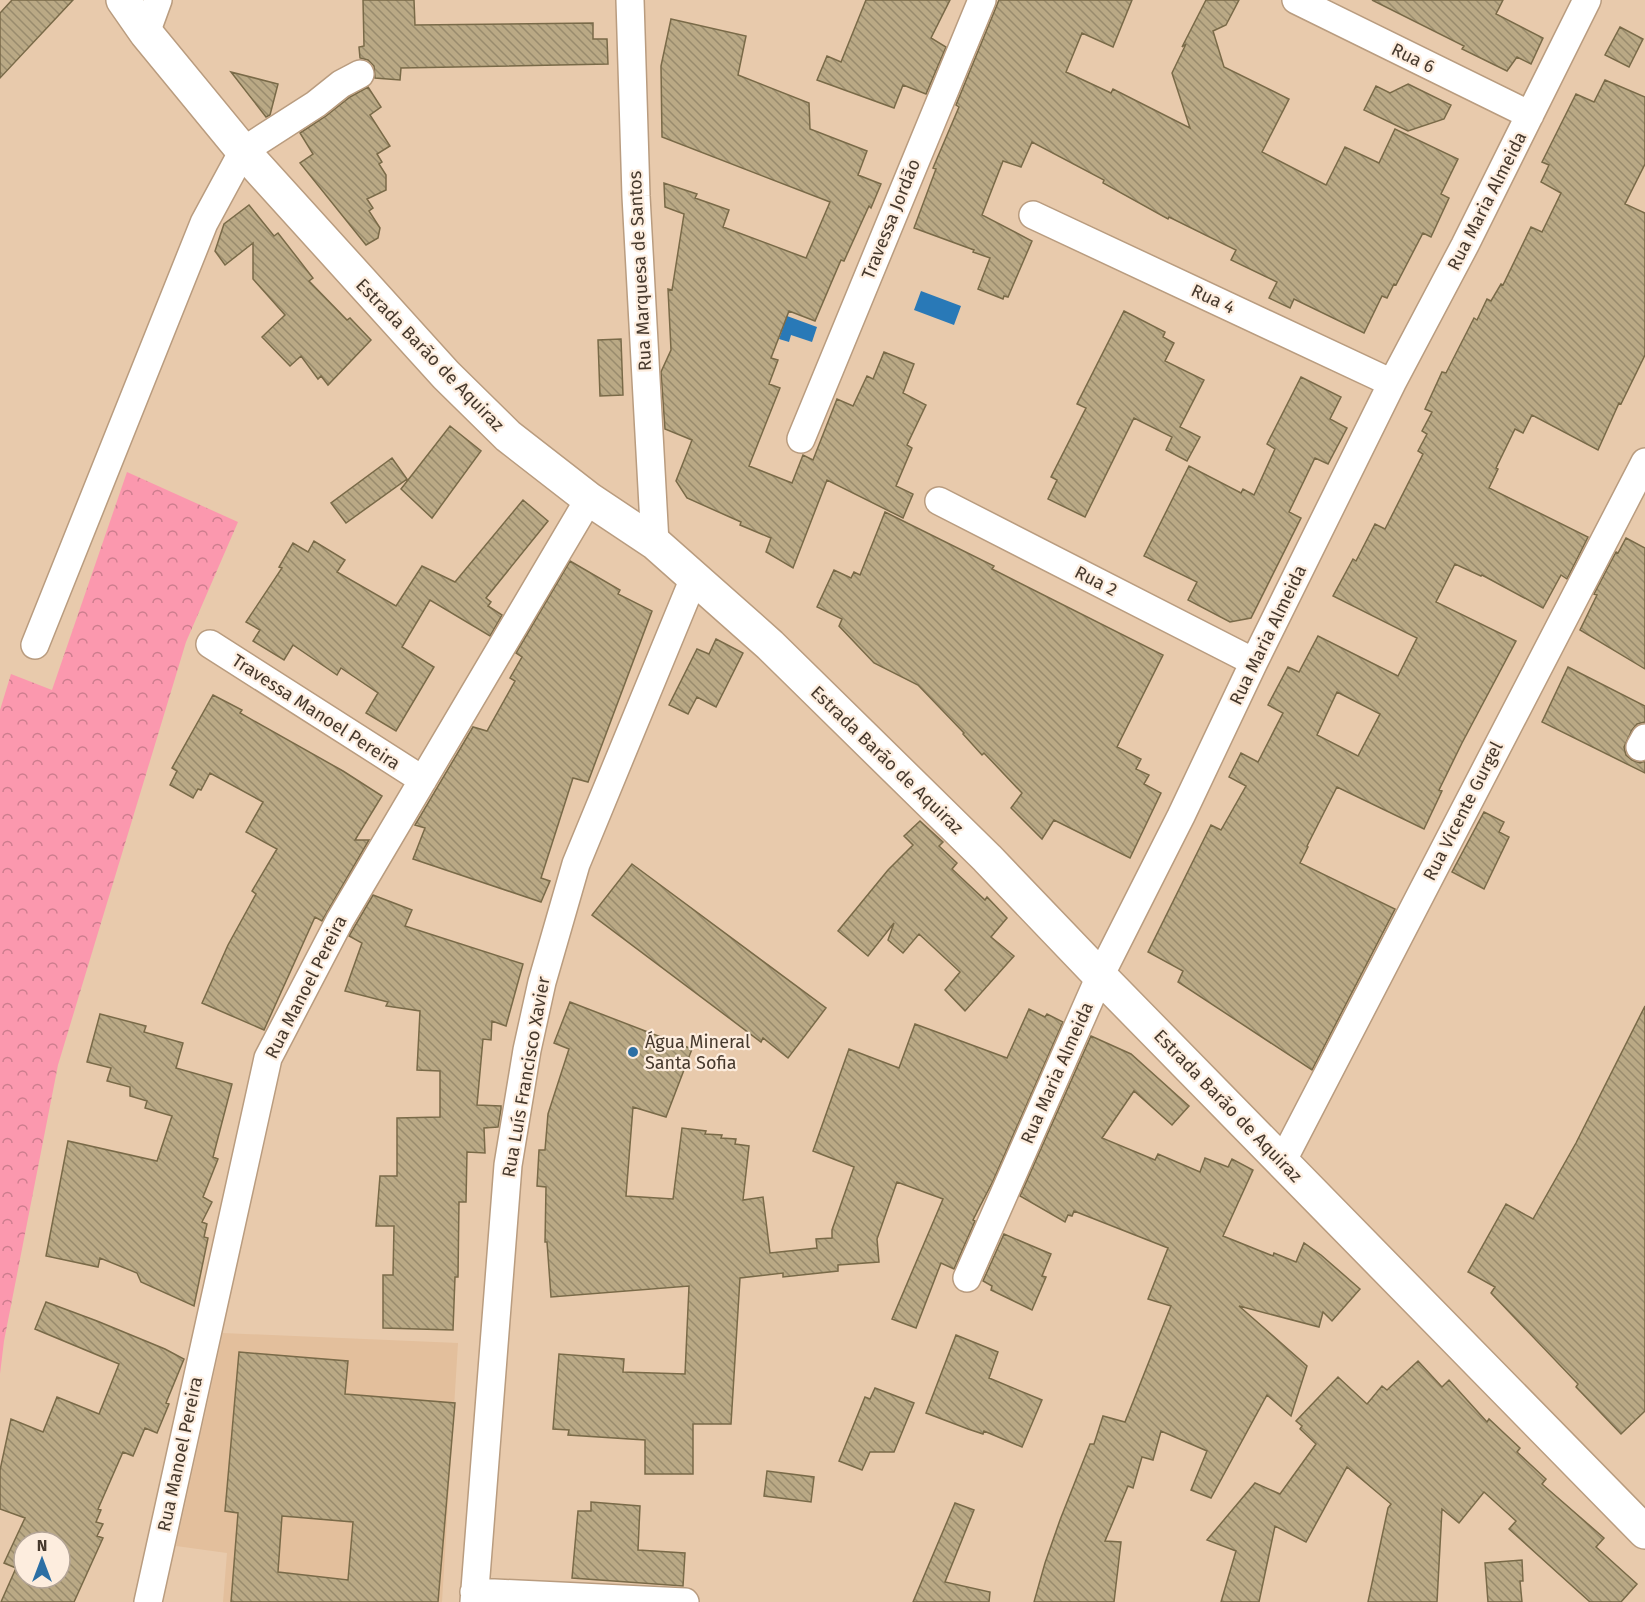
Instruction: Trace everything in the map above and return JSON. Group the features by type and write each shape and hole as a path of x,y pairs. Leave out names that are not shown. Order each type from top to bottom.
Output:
{"street":[{"name":"Estrada Barão de Aquiraz","path":"123,0 146,33 243,152 446,375 508,436 589,499 655,543 778,653 987,858 1645,1532"},
{"path":"146,33 158,0"},
{"name":"Rua Marquesa de Santos","path":"630,0 636,195 655,543"},
{"name":"Travessa Jordão","path":"801,439 982,0"},
{"name":"Rua 6","path":"1296,0 1530,115"},
{"name":"Rua Maria Almeida","path":"967,1278 1100,976 1181,816 1254,662 1392,383 1465,245 1587,0"},
{"path":"35,645 204,223 243,152 316,104 341,84 360,74"},
{"name":"Rua 4","path":"1033,214 1392,383"},
{"name":"Rua Vicente Gurgel","path":"1282,1162 1642,476"},
{"name":"Rua Manoel Pereira","path":"148,1602 268,1058 340,920 589,499"},
{"name":"Rua 2","path":"939,501 1254,662"},
{"name":"Rua Luís Francisco Xavier","path":"474,1597 508,1165 527,1050 557,924 576,864 694,578"},
{"name":"Travessa Manoel Pereira","path":"210,644 423,780"},
{"path":"474,1597 685,1602"}],"shaded area":[{"path":"223,1333 458,1343 442,1602 223,1602 227,1553 176,1546"}],"green space":[{"path":"127,472 238,522 186,642 58,1065 4,1341 0,1374 0,710 11,674 52,690"}],"water":[{"path":"921,291 961,306 954,325 914,310"},
{"path":"787,316 817,327 812,342 791,335 789,342 779,339"}],"building":[{"path":"12,0 73,0 0,78 0,13"},
{"path":"363,0 414,0 415,25 593,23 593,39 607,39 608,64 401,68 400,80 375,78 374,66 368,60 360,58 359,47 364,46"},
{"path":"866,0 950,0 931,38 946,47 926,94 903,85 894,108 817,80 827,56 841,62"},
{"path":"999,0 1132,0 1113,47 1082,33 1066,72 1111,93 1113,89 1190,128 1172,73 1186,44 1182,47 1206,0 1239,0 1226,25 1213,31 1224,67 1289,99 1262,152 1326,185 1345,147 1379,163 1395,129 1458,159 1441,194 1449,198 1431,237 1423,233 1396,285 1394,284 1387,298 1382,296 1364,333 1294,299 1290,308 1269,298 1277,282 1231,260 1236,250 1169,217 1168,219 1103,183 1104,180 1032,142 1021,167 1003,161 982,215 1032,241 1008,297 1004,296 1003,299 978,289 990,258 914,228 936,169 933,168 959,107 956,105"},
{"path":"1372,0 1503,0 1496,14 1543,38 1531,64 1517,57 1507,71 1462,49 1464,46"},
{"path":"671,19 746,36 738,75 809,103 810,129 867,151 858,175 881,184 844,261 841,260 815,321 789,311 771,358 778,360 769,384 780,388 749,466 792,483 803,455 813,460 837,399 853,406 867,376 873,379 884,352 914,364 903,393 926,405 907,445 912,448 896,486 913,494 903,518 827,480 793,568 766,552 771,538 687,498 676,481 692,440 665,429 661,372 671,350 668,289 672,290 684,214 665,207 664,183 697,194 695,198 729,210 723,227 806,258 830,202 662,137 661,66"},
{"path":"1620,27 1643,39 1629,67 1605,55"},
{"path":"231,72 278,84 270,115 266,117"},
{"path":"1605,80 1645,97 1645,164 1625,204 1645,213 1645,355 1621,404 1619,403 1598,450 1532,415 1523,433 1515,429 1496,468 1498,469 1489,488 1588,537 1567,579 1561,575 1543,608 1482,575 1455,564 1436,602 1516,641 1439,790 1442,791 1424,829 1337,787 1307,846 1300,863 1395,909 1312,1070 1178,982 1183,971 1148,952 1211,825 1221,830 1246,786 1229,777 1241,753 1258,762 1283,713 1268,705 1288,667 1299,672 1318,636 1398,676 1417,638 1333,596 1353,559 1356,561 1375,524 1385,529 1423,454 1418,451 1427,434 1422,431 1432,412 1425,409 1442,372 1446,373 1474,318 1477,320 1487,299 1491,301 1501,284 1503,285 1531,227 1542,232 1561,193 1541,182 1549,165 1542,162 1576,94 1594,102","holes":["1337,692 1380,714 1358,756 1317,735"]},
{"path":"1408,84 1451,105 1444,119 1408,131 1364,110 1376,86 1390,93"},
{"path":"368,87 381,107 370,115 390,146 377,154 382,162 379,164 386,175 386,190 367,199 373,208 369,211 380,228 378,238 366,245 300,163 313,154 300,133 350,97"},
{"path":"249,205 274,236 278,233 313,278 309,281 347,320 350,318 371,340 328,385 321,376 318,379 301,356 290,366 262,337 285,315 253,279 253,243 225,265 215,251 224,224"},
{"path":"1124,311 1165,332 1163,337 1174,343 1165,361 1204,380 1180,427 1200,437 1187,461 1166,450 1172,437 1134,418 1085,517 1048,499 1057,480 1051,477 1086,408 1077,404"},
{"path":"621,339 623,395 600,396 598,340"},
{"path":"1301,377 1341,397 1330,419 1347,428 1328,464 1315,458 1289,512 1301,518 1251,618 1230,622 1188,600 1197,582 1144,556 1189,466 1241,493 1243,489 1254,495 1275,449 1267,444"},
{"path":"450,426 481,451 432,518 401,489"},
{"path":"392,458 407,479 346,523 331,503"},
{"path":"523,500 548,521 486,598 491,602 488,606 502,615 490,636 430,600 402,647 434,667 396,731 366,713 378,693 341,668 337,675 293,645 284,660 253,641 260,630 246,622 282,568 279,567 293,543 308,552 314,541 345,560 337,572 396,606 422,566 455,582"},
{"path":"885,512 994,566 992,569 1163,655 1117,747 1141,759 1136,769 1149,775 1144,784 1161,793 1130,858 1054,820 1042,839 1011,808 1022,793 984,753 982,755 918,685 874,663 839,626 842,619 817,607 834,570 851,578 854,572 860,575"},
{"path":"1626,538 1645,548 1645,669 1580,630 1597,595 1594,594"},
{"path":"570,561 620,590 618,594 652,611 588,782 573,778 541,878 550,881 541,902 413,859 425,828 415,825 473,727 487,731 515,681 510,678 522,657 516,653"},
{"path":"716,639 743,653 716,707 697,697 688,714 669,705 697,649 709,654"},
{"path":"1568,667 1645,706 1645,722 1637,724 1624,747 1626,755 1632,760 1640,763 1645,761 1645,773 1542,722"},
{"path":"213,695 242,710 240,713 343,771 382,796 355,840 369,840 322,921 315,917 264,1030 202,1003 228,945 256,894 252,891 277,849 246,832 263,802 210,773 201,790 198,789 193,798 170,785 177,771 172,768"},
{"path":"1484,812 1504,822 1499,832 1509,837 1484,889 1452,872"},
{"path":"920,821 943,842 939,846 957,863 952,869 985,900 987,897 1007,918 991,937 1014,956 965,1011 945,990 960,972 919,934 903,953 888,940 894,923 868,956 838,931 888,870 913,845 904,836"},
{"path":"632,864 826,1008 788,1058 763,1038 761,1042 592,915"},
{"path":"373,895 412,910 405,926 523,964 506,1026 492,1021 491,1040 483,1039 477,1105 501,1106 501,1109 498,1127 484,1128 485,1153 467,1152 466,1202 459,1202 458,1277 455,1277 453,1330 383,1328 383,1275 393,1275 394,1226 376,1226 380,1176 397,1176 397,1118 440,1117 440,1071 417,1070 420,1011 386,1006 388,1002 345,991 362,943 349,936"},
{"path":"570,1002 692,1049 666,1117 633,1107 626,1196 673,1199 682,1128 706,1131 705,1134 722,1135 721,1138 736,1139 735,1144 749,1146 743,1200 763,1197 770,1253 817,1248 816,1239 832,1238 832,1230 854,1167 813,1151 849,1049 899,1068 915,1024 1007,1058 1029,1009 1063,1022 993,1181 973,1220 975,1221 954,1269 941,1263 916,1328 892,1319 943,1199 897,1182 877,1239 879,1262 838,1265 838,1271 783,1277 783,1273 740,1278 731,1424 693,1424 693,1474 645,1474 645,1440 568,1435 569,1430 553,1429 559,1354 624,1359 623,1372 685,1374 689,1286 551,1297 547,1242 545,1242 546,1187 537,1186 539,1150 545,1150 548,1114 569,1049 554,1043"},
{"path":"1645,1006 1645,1411 1621,1434 1576,1387 1578,1384 1491,1293 1495,1287 1468,1272 1506,1204 1533,1219 1576,1143"},
{"path":"100,1014 146,1026 144,1032 183,1043 176,1068 232,1084 213,1157 218,1159 203,1197 212,1202 202,1222 207,1224 204,1237 208,1238 194,1306 141,1282 137,1273 100,1258 98,1267 46,1256 68,1141 157,1161 172,1116 145,1108 147,1101 130,1096 130,1087 107,1081 111,1068 87,1062"},
{"path":"1091,1036 1131,1054 1189,1106 1172,1125 1134,1091 1102,1138 1155,1160 1158,1154 1200,1172 1205,1158 1228,1167 1232,1159 1253,1170 1223,1236 1273,1256 1274,1253 1296,1262 1304,1243 1360,1289 1332,1321 1323,1312 1319,1327 1239,1306 1307,1366 1291,1416 1267,1395 1211,1498 1191,1490 1207,1451 1161,1431 1153,1460 1142,1457 1133,1488 1128,1486 1105,1541 1121,1542 1114,1602 1034,1602 1060,1520 1090,1444 1094,1444 1103,1416 1125,1422 1171,1306 1148,1299 1168,1248 1074,1211 1072,1216 1068,1215 1065,1222 1020,1196"},
{"path":"1004,1234 1051,1254 1042,1276 1046,1277 1032,1310 991,1290 992,1286 983,1281"},
{"path":"46,1302 165,1349 184,1359 166,1403 169,1404 157,1433 145,1428 133,1456 123,1452 98,1509 101,1510 96,1522 103,1524 97,1536 103,1538 74,1602 1,1602 12,1577 12,1590 72,1590 72,1530 19,1530 25,1518 0,1509 0,1470 11,1419 43,1432 57,1397 99,1414 119,1364 35,1329"},
{"path":"956,1335 998,1352 989,1378 1042,1400 1022,1447 984,1431 983,1434 926,1413"},
{"path":"239,1352 348,1361 345,1394 455,1403 438,1602 231,1602 238,1513 225,1511","holes":["282,1516 353,1522 348,1580 278,1572"]},
{"path":"1418,1361 1442,1387 1449,1380 1487,1422 1489,1419 1520,1448 1517,1452 1546,1479 1542,1484 1604,1538 1596,1547 1637,1584 1621,1602 1590,1602 1509,1529 1516,1521 1484,1492 1459,1523 1442,1509 1437,1602 1368,1602 1388,1508 1391,1504 1347,1467 1306,1542 1275,1526 1259,1602 1221,1602 1236,1551 1207,1540 1255,1483 1280,1494 1316,1444 1300,1429 1302,1426 1296,1421 1338,1377 1367,1404 1382,1386 1387,1390"},
{"path":"875,1388 914,1403 894,1452 870,1452 862,1470 839,1461 865,1397 870,1399"},
{"path":"767,1471 814,1477 811,1502 764,1496"},
{"path":"591,1502 640,1506 638,1550 685,1553 683,1586 572,1578 578,1511 591,1511"},
{"path":"955,1503 974,1510 945,1582 990,1592 989,1602 913,1602"},
{"path":"12,1546 12,1566 4,1563"},
{"path":"1522,1560 1523,1581 1520,1581 1522,1602 1488,1602 1485,1563"}],"place":[{"name":"Água Mineral Santa Sofia","path":"633,1052"}]}
